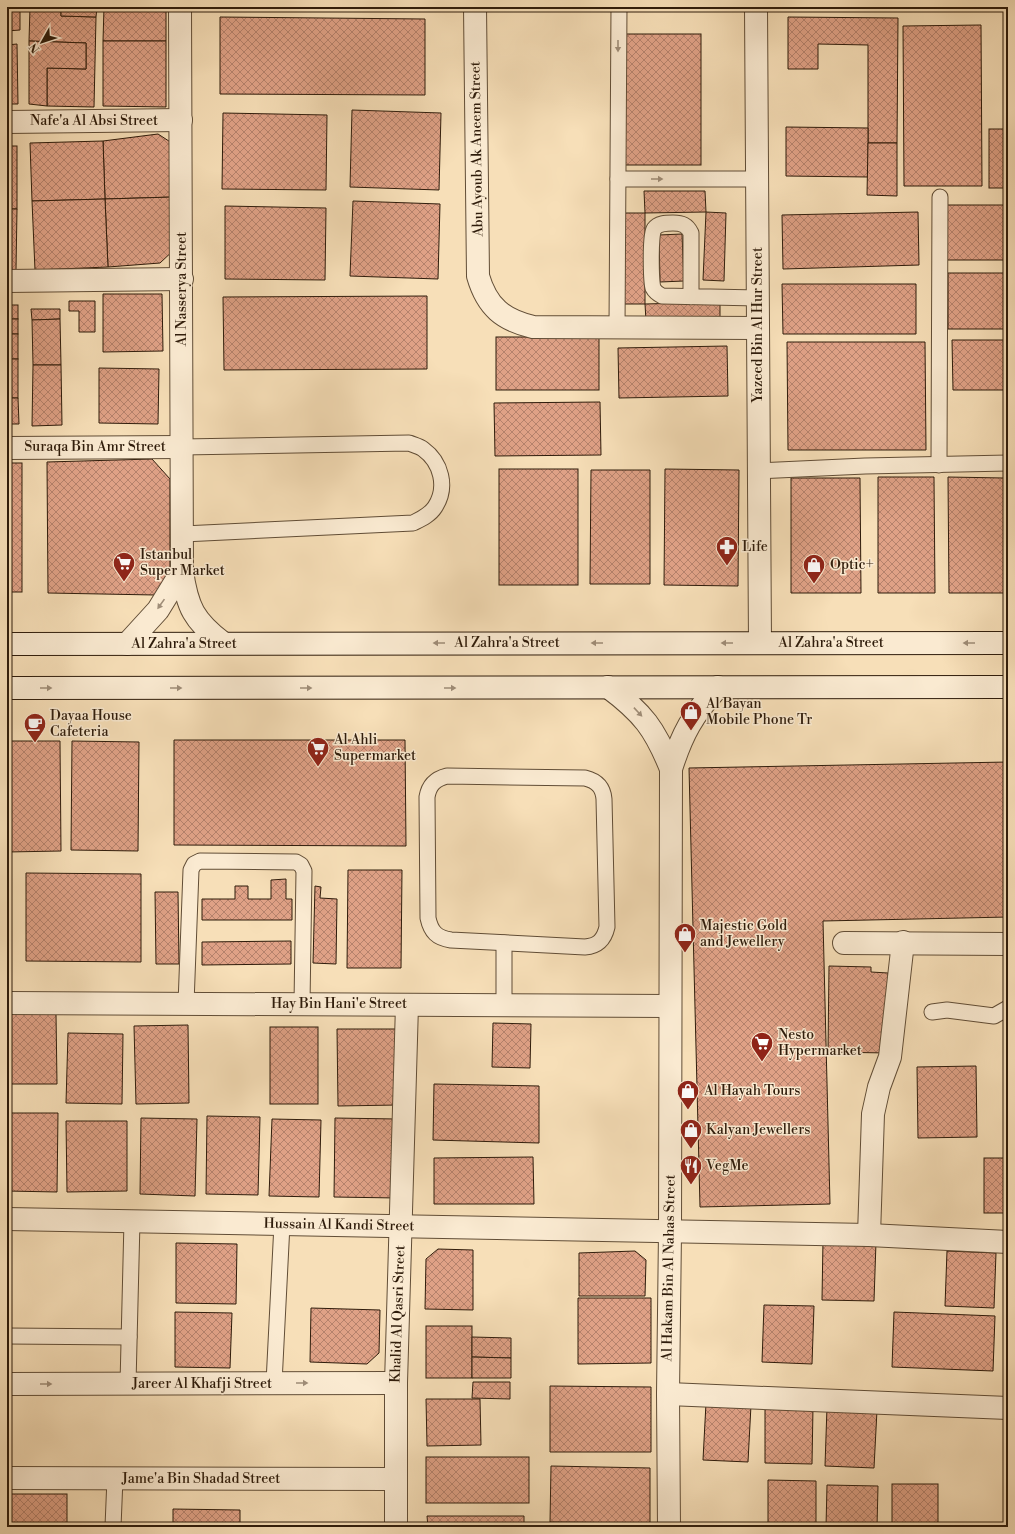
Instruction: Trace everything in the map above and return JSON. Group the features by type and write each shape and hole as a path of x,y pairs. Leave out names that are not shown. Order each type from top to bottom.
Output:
{"street":[{"name":"Al Nasserya Street","path":"180,7 182,571 185,593 194,613 206,630 223,644"},
{"name":"Abu Ayoub Ak Aneem Street","path":"475,7 478,276 482,290 491,304 503,316 517,323 533,327 617,328"},
{"name":"Yazeed Bin Al Hur Street","path":"756,7 760,643"},
{"name":"Nafe'a Al Absi Street","path":"7,122 181,120"},
{"path":"7,281 182,279"},
{"path":"617,328 758,328"},
{"name":"Suraqa Bin Amr Street","path":"7,448 182,447"},
{"path":"127,644 158,610 182,571"},
{"name":"Al Zahra'a Street","path":"7,644 1008,643"},
{"name":"Al Hakam Bin Al Nahas Street","path":"608,687 630,703 647,722 661,744 671,769"},
{"name":"Al Hakam Bin Al Nahas Street","path":"669,1527 668,1394 670,1232 671,769 678,746 688,725 702,705 718,687"},
{"path":"7,688 1008,687"},
{"path":"869,1235 873,1114 879,1087 890,1057 903,942"},
{"path":"844,943 903,942 1008,944"},
{"name":"Hay Bin Hani'e Street","path":"7,1003 670,1006"},
{"name":"Khalid Al Qasri Street","path":"396,1527 396,1383 407,1005"},
{"name":"Hussain Al Kandi Street","path":"7,1219 869,1235 1008,1242"},
{"name":"Jareer Al Khafji Street","path":"7,1384 396,1383"},
{"path":"668,1394 1008,1408"},
{"name":"Jame'a Bin Shadad Street","path":"7,1478 395,1479"}],"lane":[{"path":"617,328 619,7"},
{"path":"618,179 757,179"},
{"path":"939,465 940,197"},
{"path":"691,297 691,232 686,225 660,224 656,226 652,234 652,282 654,291 662,296 691,297 758,298"},
{"path":"182,447 409,443 422,448 432,457 440,468 442,482 441,495 435,508 425,517 413,523 183,534"},
{"path":"758,472 865,466 1008,463"},
{"path":"447,776 585,778 593,780 603,791 607,927 605,935 600,942 593,946 585,947 504,943 451,940 442,938 435,934 430,927 428,911 428,789 433,782 439,778 447,776"},
{"path":"186,1004 192,867 196,862 208,861 296,862 302,865 304,871 302,1004"},
{"path":"504,943 504,1005"},
{"path":"932,1012 947,1010 994,1016 1008,1008"},
{"path":"128,1384 132,1221"},
{"path":"274,1384 282,1224"},
{"path":"7,1336 129,1337"},
{"path":"113,1527 115,1478"}],"building":[{"path":"7,7 20,7 20,30 7,31"},
{"path":"30,7 61,7 61,16 96,17 94,107 47,106 47,68 86,69 86,43 29,41"},
{"path":"61,7 97,7 96,17 61,16"},
{"path":"104,7 166,7 166,41 103,41"},
{"path":"220,17 425,19 425,95 220,94"},
{"path":"788,17 898,18 897,143 868,143 868,45 818,44 818,69 788,69"},
{"path":"981,25 982,186 904,186 903,26"},
{"path":"625,34 701,34 701,165 625,165"},
{"path":"29,41 86,43 86,69 47,68 47,106 29,104"},
{"path":"103,41 166,41 166,107 103,106"},
{"path":"17,44 18,104 7,104 7,45"},
{"path":"352,110 441,113 439,190 350,187"},
{"path":"223,113 327,115 326,190 222,189"},
{"path":"786,127 868,128 868,177 786,176"},
{"path":"989,129 1008,129 1008,188 989,188"},
{"path":"158,134 175,145 173,197 105,199 103,141"},
{"path":"103,141 105,199 32,201 30,143"},
{"path":"868,143 897,143 897,196 867,195"},
{"path":"7,146 17,146 17,209 7,209"},
{"path":"644,191 705,191 706,212 645,213"},
{"path":"173,197 176,248 160,263 108,267 105,199"},
{"path":"105,199 108,267 35,270 32,201"},
{"path":"353,201 440,204 438,279 350,276"},
{"path":"945,205 1008,205 1008,260 946,260"},
{"path":"225,206 326,208 325,280 225,279"},
{"path":"7,209 17,209 16,270 7,270"},
{"path":"706,212 726,213 724,281 703,280"},
{"path":"918,212 919,265 783,269 782,215"},
{"path":"624,213 645,213 645,304 624,304"},
{"path":"682,234 684,281 660,282 659,235"},
{"path":"948,273 1008,273 1008,329 948,329"},
{"path":"782,284 916,284 916,334 783,334"},
{"path":"103,294 162,294 163,351 103,352"},
{"path":"427,296 427,369 224,370 223,297"},
{"path":"69,301 95,301 95,332 79,332 79,311 69,311"},
{"path":"720,302 720,319 646,321 645,304"},
{"path":"7,305 18,305 18,319 7,319"},
{"path":"31,309 60,309 60,319 32,320"},
{"path":"7,319 18,319 18,334 7,334"},
{"path":"60,319 61,365 33,365 32,320"},
{"path":"7,334 18,334 18,359 7,359"},
{"path":"496,337 599,337 599,390 496,390"},
{"path":"952,340 1008,340 1008,390 953,390"},
{"path":"787,342 925,342 926,450 788,450"},
{"path":"727,346 728,396 619,398 618,348"},
{"path":"7,359 18,359 18,398 7,398"},
{"path":"33,365 61,365 62,425 32,426"},
{"path":"99,368 159,369 158,424 99,423"},
{"path":"7,398 18,398 19,424 7,424"},
{"path":"600,402 601,455 495,456 494,403"},
{"path":"152,459 170,479 170,577 155,595 48,593 47,462"},
{"path":"7,463 22,463 22,592 7,592"},
{"path":"499,469 578,469 578,585 499,585"},
{"path":"665,469 739,470 738,586 664,585"},
{"path":"591,470 650,470 650,584 590,584"},
{"path":"878,477 934,477 935,593 878,593"},
{"path":"948,477 1004,478 1005,593 949,593"},
{"path":"791,478 860,478 861,593 791,593"},
{"path":"174,740 405,740 406,846 174,845"},
{"path":"7,741 60,741 61,851 7,852"},
{"path":"72,741 139,742 138,851 71,850"},
{"name":"Nesto Hypermarket","path":"1008,762 1008,917 823,921 830,1204 700,1207 689,768"},
{"path":"348,870 402,870 401,968 347,968"},
{"path":"26,873 141,874 141,962 26,961"},
{"path":"286,879 286,899 292,899 292,920 202,920 202,899 235,899 235,886 248,886 248,899 271,899 271,880"},
{"path":"315,886 321,887 320,898 337,899 336,964 313,963"},
{"path":"155,892 178,892 179,964 156,964"},
{"path":"291,941 291,964 202,965 202,942"},
{"path":"829,966 871,967 871,972 888,973 888,1053 828,1052"},
{"path":"56,1013 57,1084 7,1084 7,1014"},
{"path":"493,1023 531,1024 530,1068 492,1067"},
{"path":"188,1025 189,1103 136,1104 134,1026"},
{"path":"270,1027 318,1027 318,1104 270,1104"},
{"path":"337,1029 398,1029 398,1105 338,1106"},
{"path":"68,1033 123,1034 122,1104 66,1103"},
{"path":"976,1066 977,1137 918,1138 917,1067"},
{"path":"434,1084 539,1086 539,1143 433,1140"},
{"path":"7,1113 58,1113 57,1192 7,1191"},
{"path":"207,1116 260,1117 258,1195 206,1194"},
{"path":"141,1118 197,1119 195,1196 140,1194"},
{"path":"335,1118 397,1119 397,1198 334,1197"},
{"path":"272,1119 321,1120 319,1197 269,1196"},
{"path":"66,1121 127,1121 127,1191 67,1192"},
{"path":"533,1157 534,1204 434,1204 434,1158"},
{"path":"984,1158 1008,1158 1008,1213 984,1213"},
{"path":"823,1240 876,1242 874,1301 822,1300"},
{"path":"176,1243 237,1244 236,1304 176,1303"},
{"path":"438,1249 473,1250 473,1310 425,1309 426,1259"},
{"path":"635,1251 646,1260 645,1296 579,1296 579,1253"},
{"path":"947,1251 996,1253 994,1308 945,1306"},
{"path":"578,1298 651,1298 651,1363 578,1364"},
{"path":"764,1305 814,1306 812,1364 762,1362"},
{"path":"311,1308 380,1310 379,1353 367,1364 310,1362"},
{"path":"175,1312 232,1313 230,1368 175,1367"},
{"path":"894,1312 995,1316 993,1371 892,1367"},
{"path":"426,1326 472,1326 472,1378 426,1378"},
{"path":"472,1337 511,1338 511,1358 472,1357"},
{"path":"472,1357 511,1358 511,1378 472,1378"},
{"path":"473,1382 510,1382 510,1399 472,1398"},
{"path":"550,1386 651,1387 651,1452 550,1452"},
{"path":"426,1399 480,1399 481,1445 427,1446"},
{"path":"706,1403 751,1405 748,1462 703,1460"},
{"path":"765,1406 813,1407 812,1464 765,1463"},
{"path":"827,1407 877,1410 874,1468 825,1466"},
{"path":"426,1457 529,1457 529,1503 426,1503"},
{"path":"551,1466 650,1468 650,1523 550,1522"},
{"path":"768,1480 816,1481 816,1527 768,1527"},
{"path":"892,1484 938,1484 938,1527 892,1527"},
{"path":"827,1485 878,1486 877,1527 826,1527"},
{"path":"7,1494 67,1494 67,1527 7,1527"},
{"path":"173,1509 240,1510 240,1527 173,1527"},
{"path":"427,1516 524,1516 524,1527 428,1527"}],"place":[{"name":"Life","path":"727,566"},
{"name":"Istanbul Super Market","path":"124,582"},
{"name":"Optic+","path":"814,584"},
{"name":"Al Bayan Mobile Phone Tr","path":"691,732"},
{"name":"Dayaa House Cafeteria","path":"35,744"},
{"name":"Al Ahli Supermarket","path":"318,768"},
{"name":"Majestic Gold and Jewellery","path":"685,954"},
{"name":"Nesto Hypermarket","path":"762,1062"},
{"name":"Al Hayah Tours","path":"688,1110"},
{"name":"Kalyan Jewellers","path":"691,1150"},
{"name":"VegMe","path":"691,1186"}]}
